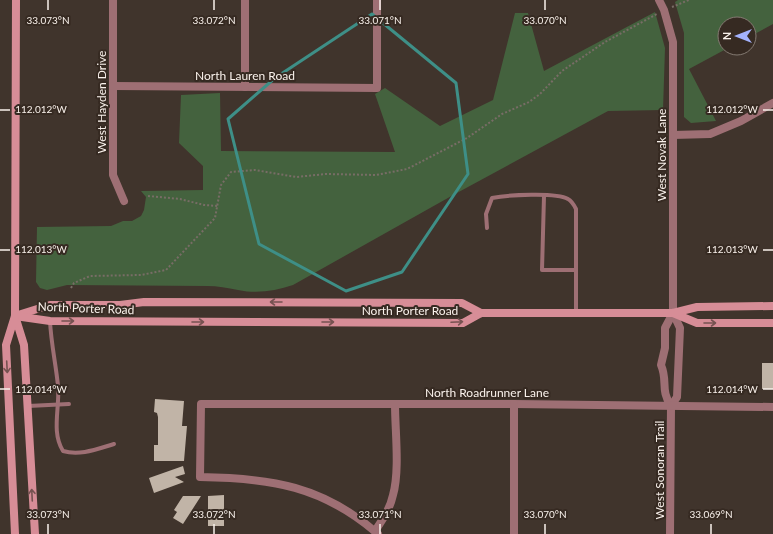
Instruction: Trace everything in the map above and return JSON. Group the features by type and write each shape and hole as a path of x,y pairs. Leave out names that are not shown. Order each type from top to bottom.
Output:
{"street":[{"path":"15,534 6,345 15,316 16,0"},
{"name":"West Hayden Drive","path":"113,0 113,175 124,202"},
{"path":"244,87 245,0"},
{"name":"North Lauren Road","path":"113,86 377,88 377,0"},
{"name":"West Novak Lane","path":"659,0 664,10 673,42 673,313"},
{"path":"673,135 710,134 740,121 773,103"},
{"name":"North Porter Road","path":"15,316 50,305 120,306 144,302 462,303 481,313"},
{"name":"North Porter Road","path":"15,316 50,321 463,322 481,313 673,313 697,307 773,306"},
{"name":"North Porter Road","path":"673,313 697,322 773,323"},
{"name":"West Sonoran Trail","path":"671,406 664,396 664,373 661,365 665,348 665,328 673,313"},
{"name":"West Sonoran Trail","path":"670,534 671,406 677,397 680,365 680,328 673,313"},
{"path":"15,316 24,345 35,534"},
{"name":"North Roadrunner Lane","path":"377,532 348,511 315,494 282,483 245,478 200,477 201,404 514,404 773,407"},
{"path":"377,532 388,511 394,494 396,471 395,404"},
{"path":"514,404 514,534"}],"lane":[{"path":"487,228 486,214 492,198 504,195 558,195 568,199 576,209 576,313"},
{"path":"544,196 542,270 576,270"},
{"path":"50,321 59,405 57,441 62,451 72,454 84,453 114,444"},
{"path":"27,406 69,404"}],"path":[{"path":"72,288 74,283 90,276 141,275 166,270 215,218 218,206 218,197 224,179 231,172 238,170 255,170 296,177 326,174 376,175 416,165 483,129 502,114 529,102 540,94 562,71 605,42 664,10 689,0"},
{"path":"148,196 180,199 204,205 218,206"}],"highlighted area":[{"path":"372,14 456,83 468,174 402,272 346,291 259,244 228,119 275,78"}],"green space":[{"path":"678,0 773,0 773,24 757,33 757,16 717,16 717,54 689,69 716,121 691,123 684,117 684,33 675,2"},
{"path":"655,12 665,48 663,110 608,111 455,194 293,285 259,292 207,286 67,285 47,290 40,288 36,282 37,227 111,226 123,221 132,221 141,216 144,210 146,197 141,191 203,190 203,166 179,143 181,95 220,93 221,151 395,152 375,94 385,88 440,126 493,100 515,13 528,13 544,71"}],"building":[{"path":"762,363 773,363 773,389 762,389"},
{"path":"155,399 184,401 182,426 187,426 184,461 154,461 154,445 158,445 158,417 157,413 154,412"},
{"path":"183,466 185,474 175,477 184,482 154,493 149,478"},
{"path":"224,495 224,526 208,526 208,496"},
{"path":"183,496 201,496 183,524 173,518 177,512 174,510"}]}
